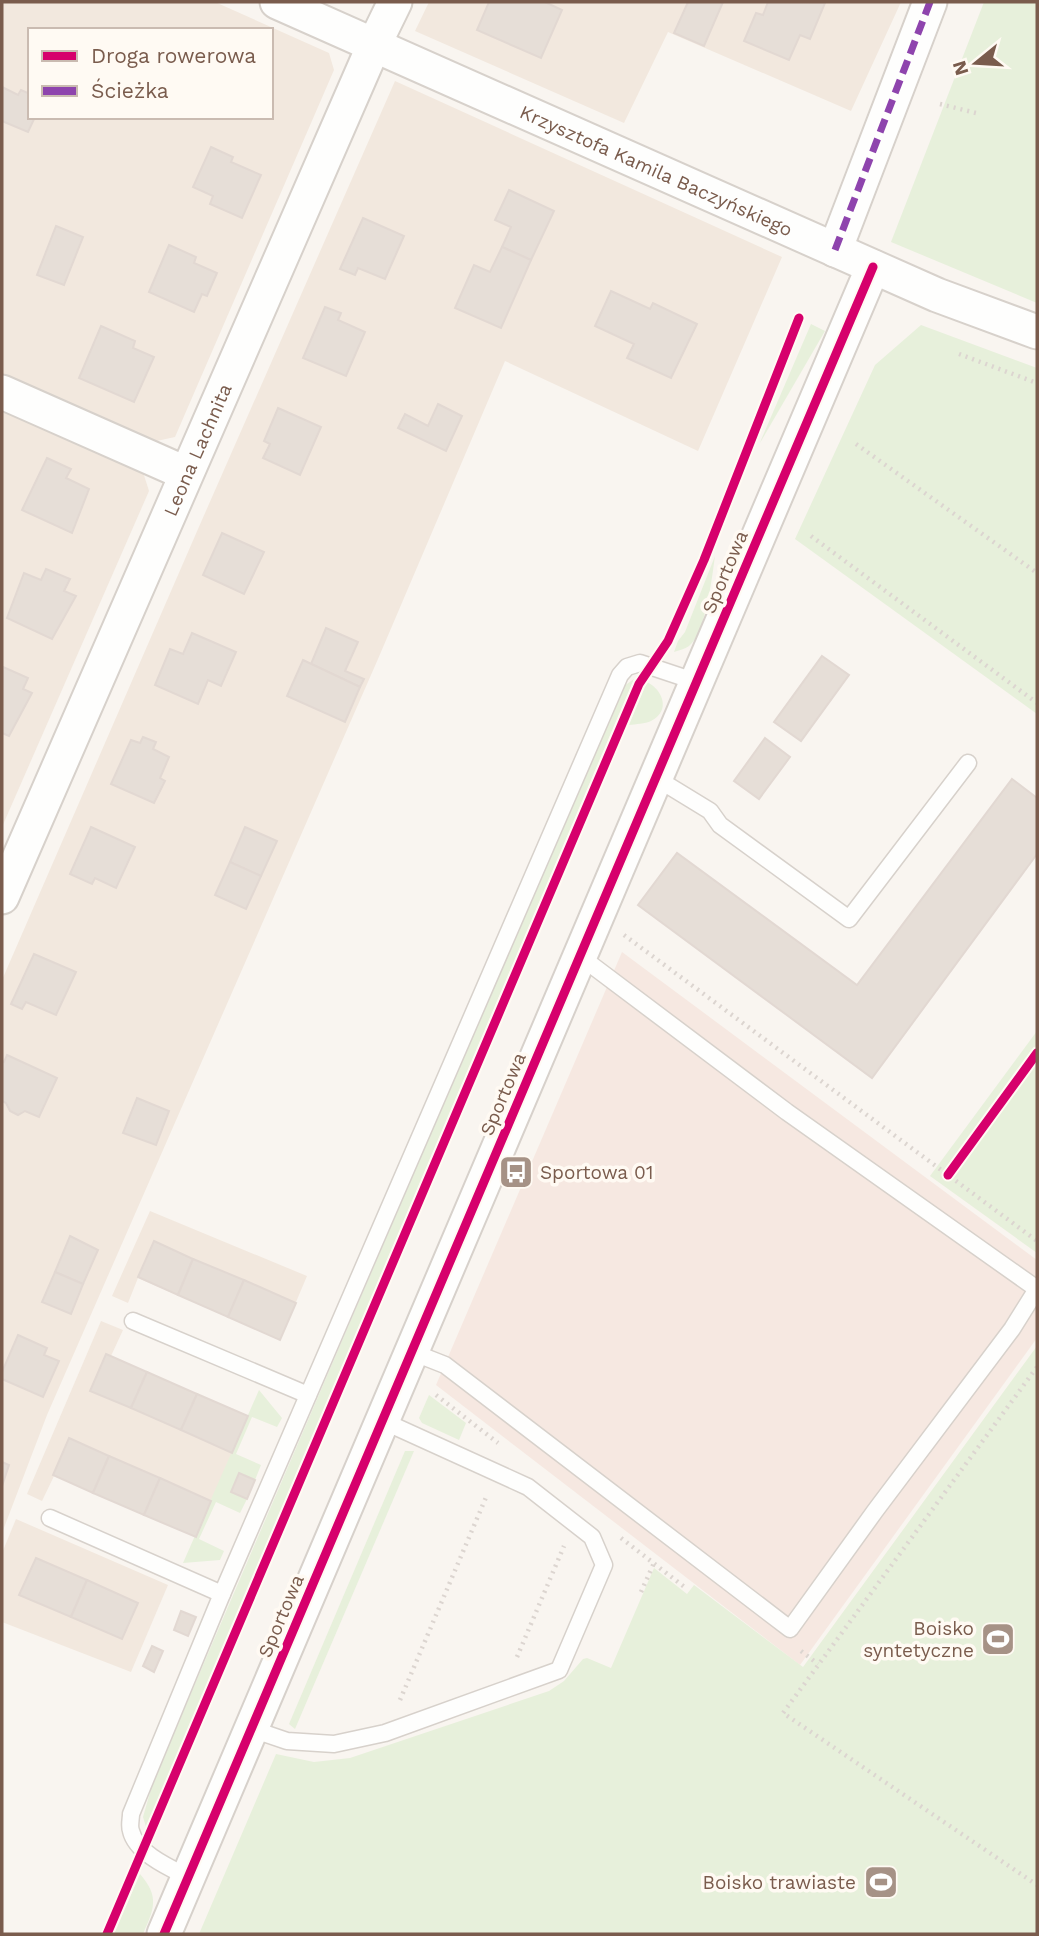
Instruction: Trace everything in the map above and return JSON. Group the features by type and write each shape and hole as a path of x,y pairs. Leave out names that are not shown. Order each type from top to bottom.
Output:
{"street":[{"name":"Krzysztofa Kamila Baczyńskiego","path":"277,2 937,295 1037,332"},
{"name":"Leona Lachnita","path":"2,895 185,473 395,2"},
{"path":"835,250 930,2"},
{"name":"Sportowa","path":"164,1934 873,267"},
{"path":"2,392 185,473"}],"lane":[{"path":"188,1877 156,1862 143,1849 131,1832 131,1814 222,1594 620,675 627,667 640,663 697,682"},
{"path":"656,778 710,811 720,825 849,919 968,763"},
{"path":"412,1352 445,1365 790,1629 1012,1329 1037,1289 787,1112 581,957"},
{"path":"133,1321 308,1395"},
{"path":"252,1729 287,1741 334,1744 386,1732 559,1670 599,1577 604,1565 592,1537 528,1487 383,1421"},
{"path":"50,1518 222,1594"}],"path":[{"path":"940,104 976,113"},
{"path":"960,354 1037,383"},
{"path":"856,444 1037,573"},
{"path":"811,536 1037,703"},
{"path":"619,931 1037,1241"},
{"path":"948,1175 1037,1053"},
{"path":"1037,1367 783,1713 1037,1885"},
{"path":"386,1732 497,1473"},
{"path":"503,1690 574,1524"},
{"path":"641,1592 654,1563"}],"shaded area":[{"path":"2,2 215,2 329,53 334,70 175,437 152,442 2,375"},
{"path":"429,2 901,2 851,111 668,32 624,123 415,31"},
{"path":"395,81 782,257 698,451 505,361 378,659 47,1415 2,1533 2,980"},
{"path":"2,409 143,472 149,491 2,827"},
{"path":"622,952 1037,1260 1037,1338 800,1665 436,1385"},
{"path":"150,1211 307,1276 280,1340 138,1278 128,1303 112,1296"},
{"path":"101,1321 123,1330 111,1356 248,1416 196,1537 54,1476 42,1501 27,1494"},
{"path":"16,1519 168,1585 131,1672 2,1622 2,1553"}],"green space":[{"path":"984,2 1037,2 1037,303 891,242"},
{"path":"811,324 825,331 760,443 761,440"},
{"path":"921,325 1037,368 1037,714 795,539 875,365"},
{"path":"715,556 700,629 689,646 674,652 685,632"},
{"path":"634,679 146,1827 143,1817 153,1782 616,701 624,686"},
{"path":"647,682 661,695 661,712 649,722 629,725"},
{"path":"1037,1031 1037,1253 930,1176"},
{"path":"1037,1346 1037,1934 199,1934 276,1754 314,1762 350,1758 549,1691 564,1681 583,1659 587,1658 611,1668 654,1568 687,1594 694,1585 803,1667"},
{"path":"259,1390 282,1418 277,1427 252,1417 236,1454 261,1465 255,1480 239,1474 247,1499 240,1513 216,1502 199,1539 224,1551 220,1560 183,1563"},
{"path":"429,1395 466,1423 459,1440 422,1423 419,1418"},
{"path":"405,1451 414,1451 295,1729 289,1724"},
{"path":"140,1874 153,1896 147,1925 143,1934 114,1934"}],"building":[{"path":"489,2 545,2 562,10 541,58 477,30"},
{"path":"688,2 723,2 704,46 674,33"},
{"path":"768,2 825,3 810,39 800,35 789,60 744,41 756,13 763,15"},
{"path":"2,87 18,95 21,90 28,93 28,119 34,119 28,132 2,121"},
{"path":"211,147 233,157 231,162 261,175 242,218 210,204 213,196 193,187"},
{"path":"509,190 554,211 531,260 502,247 511,227 495,220"},
{"path":"363,218 404,236 385,279 358,268 355,275 340,269"},
{"path":"56,226 83,237 64,285 37,275"},
{"path":"169,245 196,257 194,263 217,273 207,296 202,294 194,312 149,292"},
{"path":"502,247 531,260 501,328 455,308 474,265 490,272"},
{"path":"611,291 650,309 653,303 697,324 671,378 627,358 634,344 595,326"},
{"path":"325,307 341,313 338,320 365,332 346,376 303,358"},
{"path":"101,326 135,341 133,348 154,357 134,402 79,378"},
{"path":"438,404 462,416 446,451 398,428 405,414 428,426"},
{"path":"278,408 321,427 300,475 263,458 270,444 264,441"},
{"path":"47,458 71,469 66,478 89,489 72,533 22,510"},
{"path":"222,533 264,552 244,594 203,575"},
{"path":"46,569 70,579 64,591 76,596 52,639 7,618 24,573 41,580"},
{"path":"326,628 358,642 345,671 364,679 360,687 311,664"},
{"path":"192,633 236,652 221,686 208,680 198,704 155,685 170,649 183,654"},
{"path":"822,656 849,675 801,741 774,722"},
{"path":"303,660 360,687 345,722 287,696"},
{"path":"3,667 28,678 23,689 32,693 9,736 2,733"},
{"path":"143,737 156,742 153,749 169,757 160,778 165,781 154,803 111,784 131,740 140,743"},
{"path":"765,738 790,757 759,799 734,781"},
{"path":"1012,779 1037,798 1037,854 872,1078 638,905 677,853 857,985"},
{"path":"91,827 135,847 116,888 95,878 92,884 70,874"},
{"path":"245,827 277,841 261,876 230,862"},
{"path":"230,862 261,876 246,909 215,895"},
{"path":"34,954 76,972 56,1015 26,1002 22,1009 11,1004"},
{"path":"7,1055 57,1078 39,1117 25,1111 18,1115 10,1111 2,1101 2,1061 4,1062"},
{"path":"137,1098 169,1111 156,1145 123,1133"},
{"path":"70,1236 98,1250 83,1284 55,1272"},
{"path":"154,1241 193,1259 178,1295 138,1277"},
{"path":"193,1259 244,1280 228,1317 178,1295"},
{"path":"55,1272 83,1284 71,1314 42,1302"},
{"path":"244,1280 296,1303 280,1340 228,1317"},
{"path":"18,1335 47,1348 44,1355 59,1361 43,1397 2,1379 2,1372"},
{"path":"106,1354 147,1372 131,1408 90,1391"},
{"path":"147,1372 197,1394 181,1430 131,1408"},
{"path":"197,1394 248,1416 232,1453 181,1430"},
{"path":"69,1438 109,1456 93,1493 53,1475"},
{"path":"109,1456 160,1478 144,1515 93,1493"},
{"path":"2,1462 9,1465 2,1486"},
{"path":"239,1473 255,1480 247,1499 231,1492"},
{"path":"160,1478 211,1501 196,1537 144,1515"},
{"path":"36,1558 87,1580 71,1617 19,1595"},
{"path":"87,1580 138,1603 122,1639 71,1617"},
{"path":"181,1611 196,1617 188,1636 174,1630"},
{"path":"152,1646 163,1651 154,1672 143,1666"}],"marked path":[{"path":"835,250 930,2"}],"cycle path":[{"path":"164,1934 873,267"},
{"path":"107,1934 639,684 668,641 704,560 799,318"},
{"path":"948,1175 1037,1053"}],"place":[{"name":"Sportowa 01","path":"516,1172"},
{"name":"Boisko syntetyczne","path":"998,1639"},
{"name":"Boisko trawiaste","path":"881,1882"}]}
